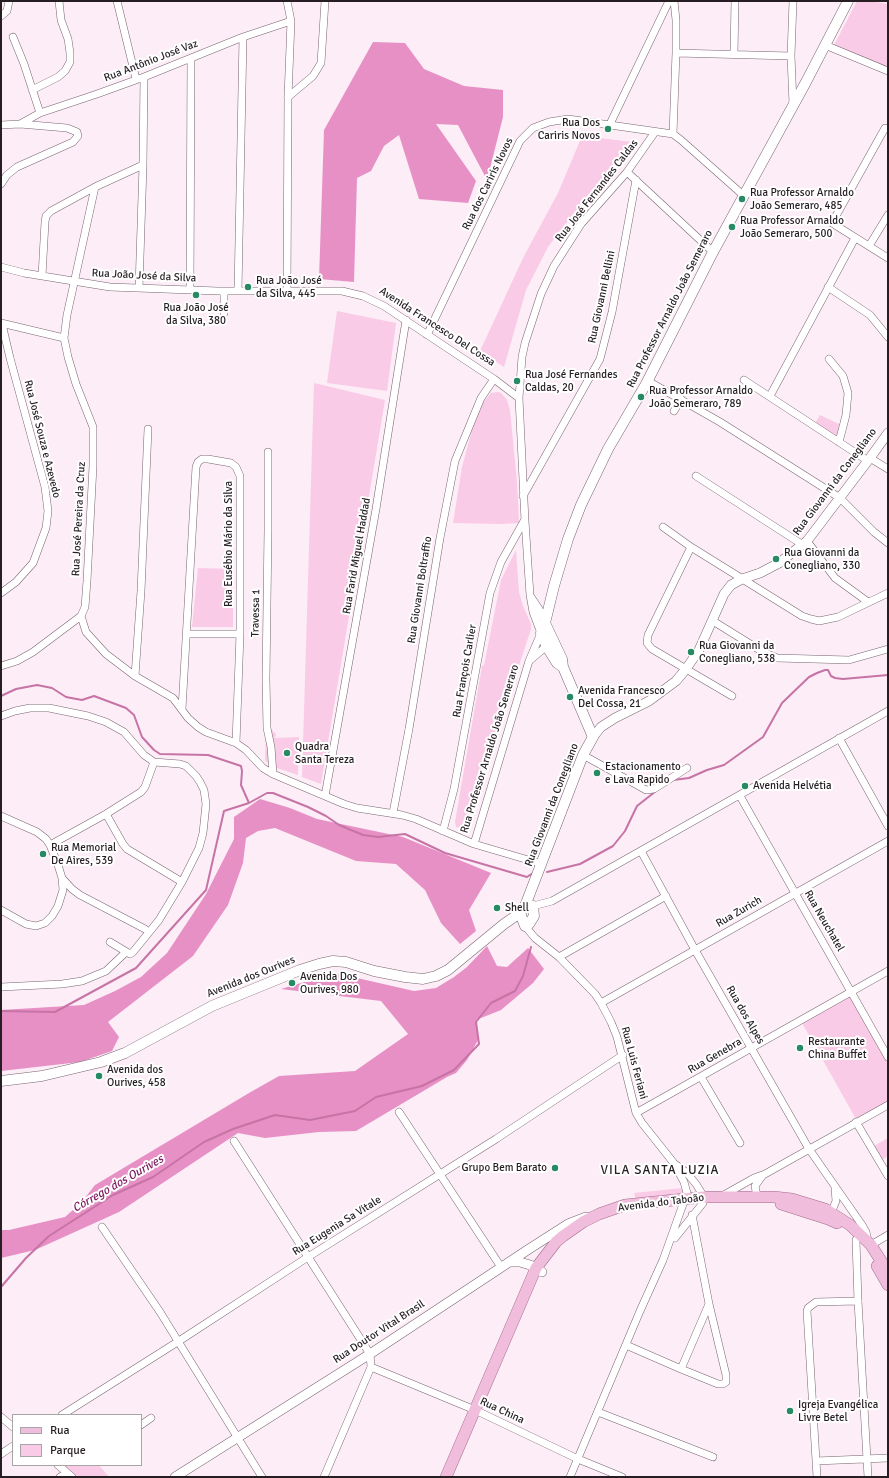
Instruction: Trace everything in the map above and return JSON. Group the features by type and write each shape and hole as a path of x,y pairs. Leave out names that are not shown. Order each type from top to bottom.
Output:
{"main road":[{"name":"Rua Professor Arnaldo João Semeraro","path":"541,633 568,539 584,500 608,449 648,381 743,195 848,1"},
{"path":"545,623 549,643"},
{"path":"541,633 562,659 563,667 593,737"},
{"name":"Rua Giovanni da Conegliano","path":"528,914 533,887 583,755 593,737"},
{"name":"Avenida dos Ourives","path":"1,1081 42,1076 101,1062 125,1053 212,1006 300,970 319,964 333,961 346,962 374,971 405,977 423,979 436,976 448,970 504,924 514,922 528,914"},
{"name":"Avenida do Taboão","path":"454,1477 478,1411 536,1268 560,1239 583,1222 599,1214 625,1205 704,1200 720,1196 757,1196 792,1199 815,1205 850,1225 869,1243 888,1272"},
{"name":"Avenida do Taboão","path":"704,1200 719,1204 764,1202 791,1206 828,1219 841,1226 856,1240 873,1261 888,1285"},
{"name":"Avenida do Taboão","path":"536,1268 568,1240 596,1221 611,1215 685,1201"},
{"name":"Avenida do Taboão","path":"446,1477 478,1411"}],"street":[{"path":"1,16 7,11 9,1"},
{"path":"32,90 58,77 65,71 70,62 68,40 61,20 59,1"},
{"path":"117,1 136,79"},
{"path":"287,1 292,21 288,97 287,291"},
{"path":"288,97 313,76 321,62 325,1"},
{"path":"610,124 669,1"},
{"path":"674,1 676,20 676,53 673,134 743,195"},
{"path":"734,54 735,1"},
{"path":"793,1 791,56 793,104"},
{"name":"Rua Antônio José Vaz","path":"20,124 40,113 144,77 243,37 292,21"},
{"path":"13,37 40,113"},
{"path":"238,291 243,37"},
{"path":"825,45 888,71"},
{"path":"676,53 791,56"},
{"path":"190,290 191,58"},
{"path":"139,288 144,77"},
{"name":"Rua dos Cariris Novos","path":"427,335 520,141 534,128 549,122 568,119 673,134"},
{"path":"1,125 20,124 68,128 73,129 78,134 77,138 73,142 17,167 7,175 1,184"},
{"path":"886,128 832,222 833,225 888,258"},
{"name":"Rua José Fernandes Caldas","path":"523,496 519,398 522,357 525,343 546,282 554,266 582,224 627,172 655,132"},
{"path":"42,276 46,216 51,210 95,187 143,165"},
{"path":"627,172 713,252"},
{"name":"Rua Giovanni Bellini","path":"523,496 600,359 612,312 636,180"},
{"name":"Rua José Pereira da Cruz","path":"95,187 67,315 64,338 76,384 93,427 93,466 87,582 82,616 86,632 106,654 136,676 173,698 188,718 198,727 206,732 236,743 246,750 263,768 274,774 357,808 393,812 474,844 542,864"},
{"path":"870,246 888,215"},
{"path":"770,396 855,238"},
{"name":"Rua João José da Silva","path":"1,267 74,282 110,287 224,291 287,291"},
{"path":"828,287 870,315 888,337"},
{"path":"224,291 224,313"},
{"name":"Avenida Francesco Del Cossa","path":"287,291 342,291 363,296 384,306 406,320 494,378 519,398"},
{"name":"Rua Farid Miguel Haddad","path":"325,796 376,509 406,320"},
{"path":"2,324 64,338"},
{"name":"Rua José Souza e Azevedo","path":"1,593 16,582 33,563 46,528 48,510 45,487 2,324"},
{"path":"829,359 843,376 848,392 846,415 839,442"},
{"name":"Rua Giovanni Boltraffio","path":"393,812 409,729 440,538 455,461 481,398 494,378"},
{"path":"744,380 839,442 869,460 888,469"},
{"path":"648,381 681,399 840,498 874,532 888,543"},
{"path":"674,411 681,399"},
{"path":"136,676 148,429"},
{"name":"Rua Giovanni da Conegliano","path":"593,737 601,727 615,718 649,701 676,681 699,650 724,594 731,585 779,563 805,543 888,433"},
{"name":"Travessa 1","path":"268,452 266,680 267,728 274,774"},
{"name":"Rua Eusébio Mário da Silva","path":"182,709 196,467 198,462 202,459 208,459 232,463 236,467 240,476 240,634 236,743"},
{"path":"696,476 805,543 835,578 868,602"},
{"path":"523,496 530,595 533,612 541,633"},
{"name":"Rua François Carlier","path":"443,831 454,789 490,593 501,562 524,521"},
{"path":"663,527 691,547 742,579 802,616 811,619 819,621 834,618 888,593"},
{"path":"691,547 648,636 647,643 652,649 732,696"},
{"path":"530,595 539,609 545,623"},
{"path":"1,666 17,661 33,652 82,616"},
{"path":"713,621 763,652 777,658 849,660 888,648"},
{"name":"Rua Professor Arnaldo João Semeraro","path":"474,844 529,661 541,633"},
{"path":"186,634 240,634"},
{"name":"Rua Professor Arnaldo João Semeraro","path":"529,661 549,643"},
{"path":"1,716 30,708 49,708 88,716 106,722 124,732 144,755 154,762 180,764 186,766 196,776 204,790 206,804 204,833 199,848 182,882 159,920 139,946 130,954 110,942"},
{"path":"528,914 740,796 839,738 888,712"},
{"path":"839,738 888,826"},
{"path":"583,755 642,789 649,790 660,786 687,768"},
{"path":"50,845 135,796 145,787 154,762"},
{"name":"Rua Neuchatel","path":"740,796 888,1057"},
{"path":"106,814 127,849 182,882"},
{"path":"1,816 37,832 46,839 50,845 62,878 62,890 58,906 52,916 44,923 36,926 26,924 1,910"},
{"name":"Rua Zurich","path":"601,1003 795,892 888,841"},
{"name":"Rua dos Alpes","path":"641,851 695,950 809,1149 862,1225 869,1243"},
{"path":"62,878 80,895 145,929"},
{"path":"559,958 666,896"},
{"name":"Rua Luis Feriani","path":"528,914 535,938 559,958 595,994 601,1003 611,1022 623,1055 636,1114 673,1162 686,1187 687,1193 685,1201"},
{"path":"1,987 62,984 82,981 106,971 126,952"},
{"name":"Rua Genebra","path":"636,1114 888,971"},
{"name":"Rua Eugenia Sa Vitale","path":"65,1414 308,1257 496,1139 623,1055"},
{"path":"701,1077 740,1143"},
{"path":"720,1196 754,1178 765,1174 888,1105"},
{"path":"400,1112 440,1175 505,1265 520,1262 536,1268"},
{"path":"856,1122 888,1176"},
{"path":"234,1141 370,1354 372,1367 324,1477"},
{"name":"Rua Luis Feriani","path":"673,1162 686,1172 696,1184 704,1200"},
{"path":"757,1196 755,1186 765,1174"},
{"path":"831,1213 836,1201 835,1188"},
{"path":"670,1244 704,1200"},
{"path":"570,1477 670,1244 685,1201"},
{"name":"Rua Doutor Vital Brasil","path":"175,1477 370,1354 529,1249 578,1219 599,1214"},
{"path":"626,1345 718,1384 723,1384 726,1382 726,1375 692,1215"},
{"path":"102,1227 179,1341 262,1477"},
{"path":"869,1243 888,1235"},
{"path":"856,1240 868,1477"},
{"path":"529,1249 536,1268"},
{"path":"817,1477 807,1311 812,1304 816,1302 858,1301"},
{"path":"681,1369 710,1304"},
{"name":"Rua China","path":"372,1367 478,1411 578,1459 622,1477"},
{"path":"598,1412 713,1457"},
{"path":"1,1416 12,1426"},
{"path":"142,1424 151,1418"},
{"path":"1,1454 12,1447"},
{"path":"816,1461 888,1458"},
{"path":"59,1466 69,1475"},
{"path":"60,1477 69,1475"}],"green space":[{"path":"857,1 888,4 888,73 831,51"},
{"path":"582,136 633,142 580,205 548,247 526,290 504,367 480,351 524,256 558,193"},
{"path":"337,311 396,323 387,391 327,383"},
{"path":"314,383 385,400 321,784 302,777"},
{"path":"491,393 501,393 507,400 510,410 517,482 519,523 453,523 462,467 474,423 484,401"},
{"path":"820,415 843,426 839,439 814,425"},
{"path":"516,550 519,592 531,624 531,629 476,796 475,802 477,803 474,804 468,826 461,830 461,828 456,827 455,822 482,666 484,665 501,580"},
{"path":"198,568 233,569 233,627 192,627"},
{"name":"Quadra Santa Tereza","path":"269,727 276,734 275,738 299,737 298,775 277,768 265,761 266,730"},
{"path":"851,996 888,1062 888,1101 856,1119 802,1023"},
{"path":"888,1138 888,1156 880,1161 872,1147"},
{"path":"683,1188 683,1198 636,1201 634,1193"},
{"path":"62,1466 100,1466 109,1477 75,1477"}],"shaded area":[{"path":"373,42 405,43 424,69 464,86 503,90 503,117 487,180 458,125 436,124 476,181 468,203 419,199 399,135 384,146 371,171 357,178 354,282 319,279 324,130"},
{"path":"260,799 290,808 317,819 403,837 491,873 469,910 476,931 460,944 441,923 425,890 396,864 356,861 275,828 258,831 246,838 243,863 228,905 193,956 108,1022 119,1037 112,1051 80,1062 1,1071 1,1010 84,1005 141,977 167,953 206,894 234,839 234,817"},
{"path":"487,946 497,966 507,967 528,948 544,969 533,983 501,1010 476,1020 478,1040 467,1060 456,1073 356,1131 319,1132 265,1138 238,1133 119,1212 35,1250 1,1258 1,1230 9,1230 65,1217 81,1203 95,1185 279,1076 355,1071 408,1034 381,1001 281,989 335,973 414,991 436,988 467,967"}],"waterway":[{"path":"673,780 689,778 707,770 724,765 763,737 782,703 809,677 817,673 828,670 831,676 843,679 888,675"},
{"path":"1,696 16,689 37,685 52,688 66,697 82,700 94,696 126,708 134,715 142,737 154,750 160,754 208,755 241,766 241,785 249,803 267,793 273,793 308,807 326,816 339,825 363,835 378,837 405,834 445,853 527,877 533,873"},
{"path":"547,872 580,864 613,846 625,831 637,806 656,791"},
{"path":"1,1011 55,1012 136,968 206,890 224,811 249,803"},
{"name":"Córrego dos Ourives","path":"1,1287 26,1258 49,1236 113,1195 153,1177 204,1142 233,1129 275,1115 310,1120 355,1111 376,1097 422,1086 454,1070 479,1044 476,1022 491,1003 515,991 523,976 531,947"}],"place":[{"name":"Rua Dos Cariris Novos","path":"608,129"},
{"name":"Rua Professor Arnaldo João Semeraro, 485","path":"742,199"},
{"name":"Rua Professor Arnaldo João Semeraro, 500","path":"732,227"},
{"name":"Rua João José da Silva, 445","path":"248,287"},
{"name":"Rua João José da Silva, 380","path":"196,295"},
{"name":"Rua José Fernandes Caldas, 20","path":"517,381"},
{"name":"Rua Professor Arnaldo João Semeraro, 789","path":"641,397"},
{"name":"Rua Giovanni da Conegliano, 330","path":"776,559"},
{"name":"Rua Giovanni da Conegliano, 538","path":"691,652"},
{"name":"Avenida Francesco Del Cossa, 21","path":"570,697"},
{"name":"Quadra Santa Tereza","path":"287,753"},
{"name":"Estacionamento e Lava Rapido","path":"597,773"},
{"name":"Avenida Helvétia","path":"745,786"},
{"name":"Rua Memorial De Aires, 539","path":"43,854"},
{"name":"Shell","path":"497,908"},
{"name":"Avenida Dos Ourives, 980","path":"292,983"},
{"name":"Restaurante China Buffet","path":"800,1048"},
{"name":"Avenida dos Ourives, 458","path":"99,1076"},
{"name":"Grupo Bem Barato","path":"555,1168"},
{"name":"Igreja Evangélica Livre Betel","path":"790,1411"}],"district":[{"name":"VILA SANTA LUZIA","path":"660,1171"}]}
